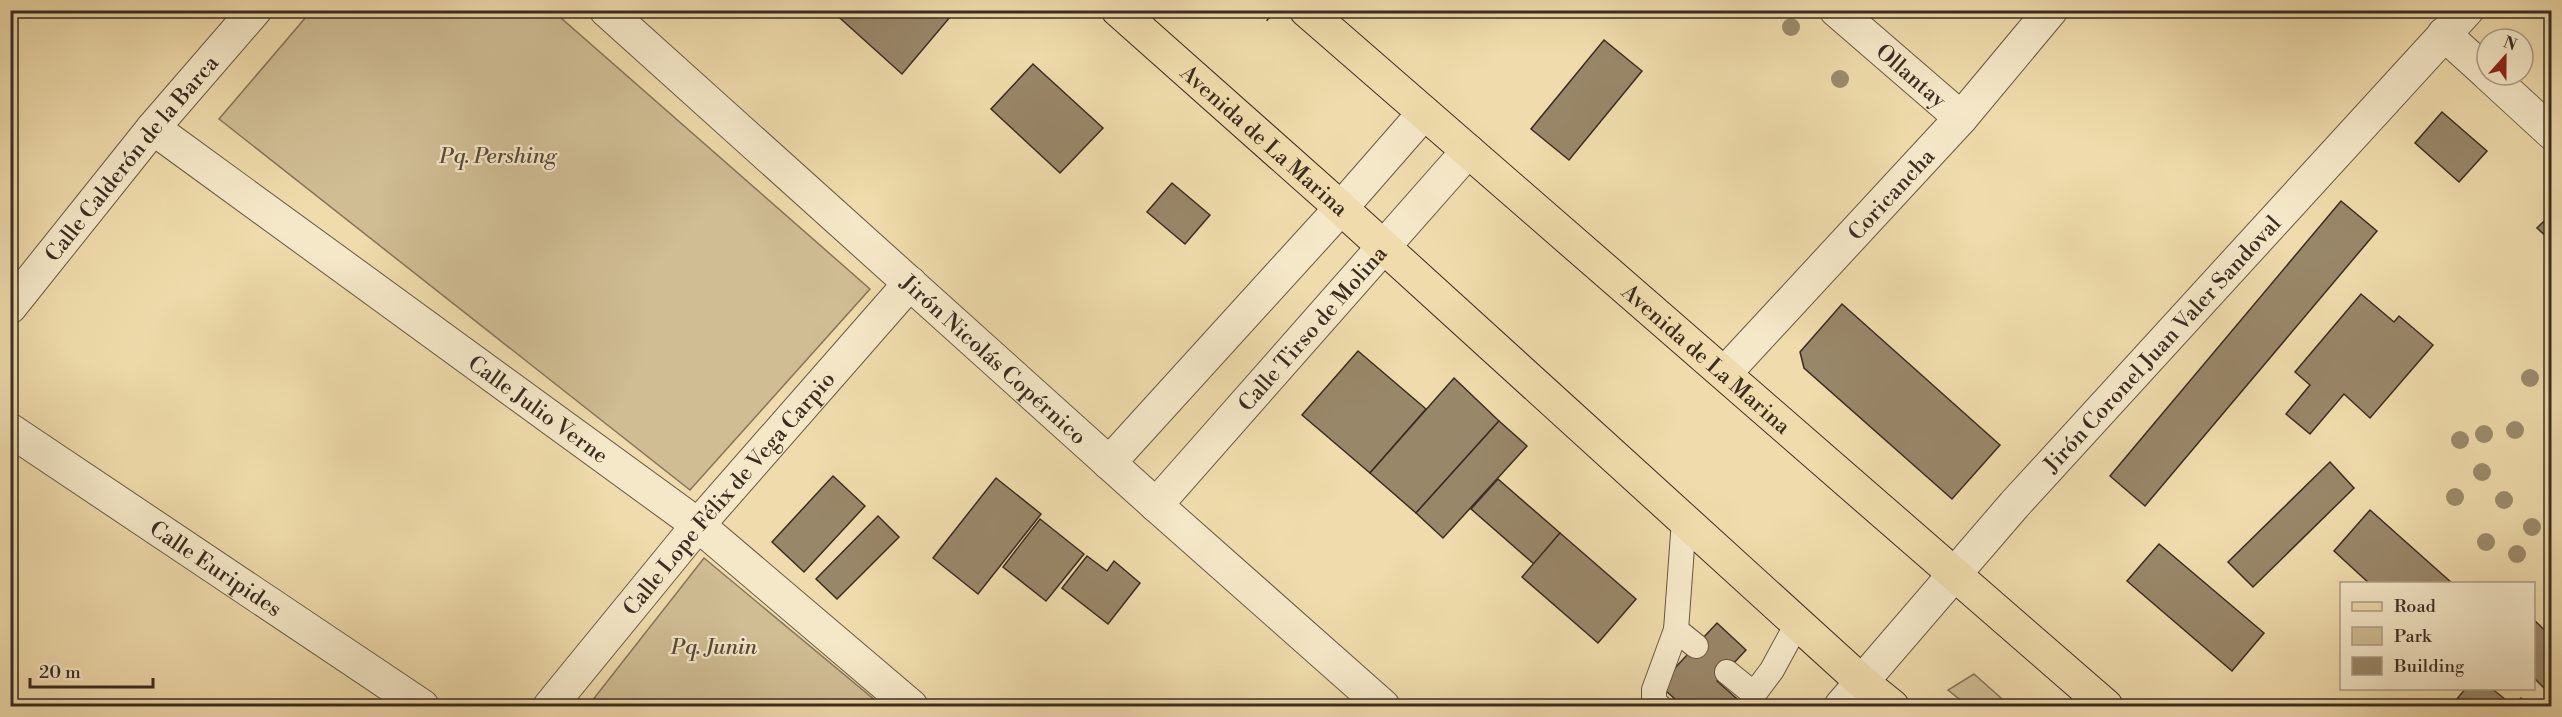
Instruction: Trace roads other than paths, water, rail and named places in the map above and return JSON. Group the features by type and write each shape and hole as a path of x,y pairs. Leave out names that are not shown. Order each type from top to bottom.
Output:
{"main road":[{"name":"Avenida de La Marina","path":"1118,10 1341,208 1861,681 1892,706"},
{"name":"Avenida de La Marina","path":"1306,10 2106,706"}],"street":[{"name":"Calle Calderón de la Barca","path":"10,307 153,128 255,10"},
{"name":"Jirón Nicolás Copérnico","path":"606,10 1109,463 1383,706"},
{"name":"Ollantay","path":"1836,10 1961,118"},
{"name":"Coricancha","path":"1725,373 1961,118 2051,10"},
{"name":"Jirón Coronel Juan Valer Sandoval","path":"1841,706 2022,496 2467,10"},
{"path":"2444,34 2475,62"},
{"path":"2502,87 2552,133"},
{"path":"1109,463 1341,208 1424,113"},
{"name":"Calle Julio Verne","path":"153,128 698,525 911,706"},
{"name":"Calle Tirso de Molina","path":"1156,505 1468,151"},
{"name":"Calle Lope Félix de Vega Carpio","path":"550,706 698,525 909,283"},
{"name":"Calle Euripides","path":"10,430 422,706"}],"lane":[{"path":"1659,706 1654,702 1654,690 1676,630 1684,520"},
{"path":"1726,672 1758,700 1798,622"},
{"path":"1676,630 1696,646"}],"park label":[{"name":"Pq. Pershing","path":"498,155"},
{"name":"Pq. Junin","path":"714,646"}]}
